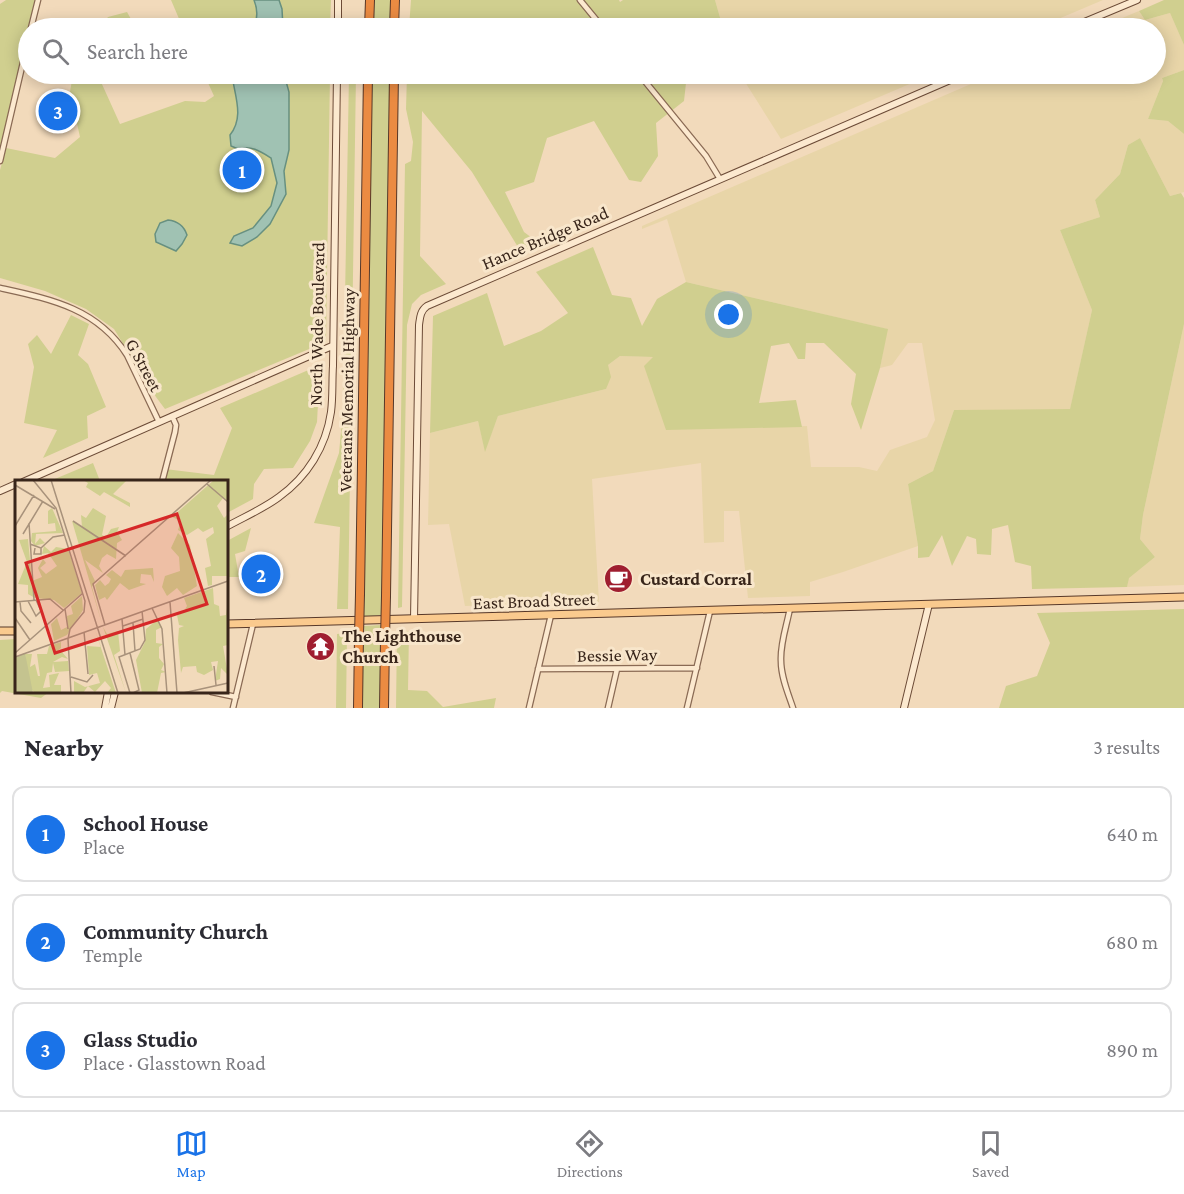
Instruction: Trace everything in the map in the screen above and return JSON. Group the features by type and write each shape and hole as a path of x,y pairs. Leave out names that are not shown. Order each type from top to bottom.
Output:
{"highway":[{"path":"369,18 370,0"},
{"path":"394,18 395,0"},
{"name":"Veterans Memorial Highway","path":"358,708 368,84"},
{"path":"384,708 394,84"}],"main road":[{"name":"East Broad Street","path":"228,624 1184,597"}],"street":[{"path":"34,18 38,0"},
{"path":"338,0 338,18"},
{"path":"580,0 595,18"},
{"path":"1094,18 1137,0"},
{"path":"0,161 18,84"},
{"name":"North Wade Boulevard","path":"228,526 279,498 300,480 324,439 330,414 337,84"},
{"path":"647,84 706,156 720,179"},
{"name":"Hance Bridge Road","path":"414,619 419,326 423,309 941,84"},
{"name":"G Street","path":"0,288 43,298 74,309 106,329 127,355 159,422"},
{"path":"28,480 332,346"},
{"path":"163,480 175,432 176,425 172,416"},
{"path":"0,491 15,484"},
{"path":"904,708 929,604"},
{"path":"790,608 781,660 793,708"},
{"path":"687,708 710,611"},
{"path":"529,708 551,615"},
{"path":"233,708 254,624"},
{"name":"Bessie Way","path":"538,669 697,668"},
{"path":"608,708 617,669"},
{"path":"105,708 108,693"},
{"path":"111,708 115,693"},
{"path":"217,693 236,697"}],"shaded area":[{"path":"6,0 35,0 31,18 18,18 18,73 0,151 0,4"},
{"path":"171,0 254,0 257,11 256,18 179,18"},
{"path":"254,0 279,0 282,18 256,18"},
{"path":"279,0 331,0 330,18 282,18"},
{"path":"373,0 391,0 390,18 373,18"},
{"path":"411,0 619,0 620,2 623,0 715,0 720,18 410,18"},
{"path":"715,0 1103,0 1061,18 720,18"},
{"path":"1164,0 1184,0 1184,45 1170,13 1144,18 1139,11"},
{"path":"1139,11 1144,18 1122,18"},
{"path":"127,12 130,18 107,18"},
{"path":"1170,13 1184,45 1184,70 1166,77 1166,18 1152,18"},
{"path":"1184,70 1184,134 1168,121 1148,119 1162,84 1166,84 1166,77"},
{"path":"71,84 102,84 120,124 185,101 205,102 214,96 209,84 234,84 239,105 234,130 238,149 251,148 271,158 277,183 271,206 253,228 234,236 230,243 242,246 257,237 270,224 286,194 284,171 289,150 289,92 287,84 330,84 326,342 165,409 114,329 86,309 45,291 0,278 0,170 6,148 55,158 80,137 70,92"},
{"path":"234,84 287,84 289,92 289,150 284,171 286,194 270,224 257,237 242,246 230,243 234,236 253,228 271,206 277,183 271,158 255,149 238,149 231,146 230,135 237,120"},
{"path":"349,84 356,84 348,609 337,609 340,527 314,523 339,453 343,410"},
{"path":"372,84 390,84 382,615 364,617"},
{"path":"407,84 686,84 684,101 656,123 658,156 641,182 629,180 594,121 547,138 534,182 505,192 524,232 540,244 521,252 472,172 422,111 420,256 446,284 421,295 412,304 407,325 402,607 398,608 405,164 411,161 413,142 406,109"},
{"path":"746,84 910,84 781,139"},
{"path":"971,84 1162,84 1148,119 1168,121 1184,134 1184,192 1170,196 1140,138 1128,145 1120,174 1095,200 1100,217 1060,230 1092,310 1070,410 954,410 933,471 908,484 918,546 810,582 810,596 748,598 739,511 724,511 724,542 704,543 701,463 592,479 599,602 465,606 449,524 428,525 430,433 478,421 485,450 498,416 606,389 608,365 620,356 654,357 743,428 807,426 811,467 859,467 877,471 890,450 927,437 935,420 922,343 908,343 892,365 880,368 887,329 686,282 667,219 642,229 642,226"},
{"path":"1140,138 1170,196 1181,193 1184,198 1184,324 1143,515 1140,539 1155,557 1129,578 1127,587 1032,589 1031,566 1015,562 1008,525 992,529 991,555 977,554 976,539 967,536 952,566 942,535 929,557 918,558 908,484 933,471 954,410 1070,409 1092,310 1060,230 1100,217 1095,200 1120,174 1128,145"},
{"path":"168,220 180,224 187,235 176,251 156,242 155,234 160,223"},
{"path":"593,247 612,295 631,298 642,326 657,299 686,282 888,329 880,368 861,430 851,404 856,374 824,343 806,343 805,359 798,359 789,343 771,346 759,403 796,400 802,427 666,430 644,366 653,357 620,356 608,365 611,377 606,389 498,416 485,452 478,421 430,433 433,316 487,293 504,346 541,331 568,313 536,272"},
{"path":"71,315 89,324 78,355 88,364 106,407 87,416 88,438 43,458 57,430 24,423 34,367 28,344 37,335 51,354"},
{"path":"1184,324 1184,585 1127,587 1128,578 1155,557 1140,539 1143,515"},
{"path":"320,365 317,422 310,441 293,468 264,469 254,484 253,499 228,512 228,480 162,480 165,469 214,475 232,428 220,408"},
{"path":"93,463 100,480 52,480"},
{"path":"251,528 245,551 235,554 239,577 228,577 228,540"},
{"path":"1184,609 1184,708 999,708 1006,686 1037,676 1050,643 1037,613"},
{"path":"381,625 381,708 361,708 364,626"},
{"path":"409,631 408,690 427,691 443,707 496,698 494,708 396,708 397,632"},
{"path":"347,633 346,708 336,708 337,634"},
{"path":"15,639 15,693 48,693 41,698 2,691 0,693 0,640"}],"place":[{"name":"Glass Studio","path":"58,111"},
{"name":"School House","path":"242,170"},
{"name":"Community Church","path":"261,574"},
{"name":"Custard Corral","path":"619,579"},
{"name":"The Lighthouse Church","path":"321,646"}]}
